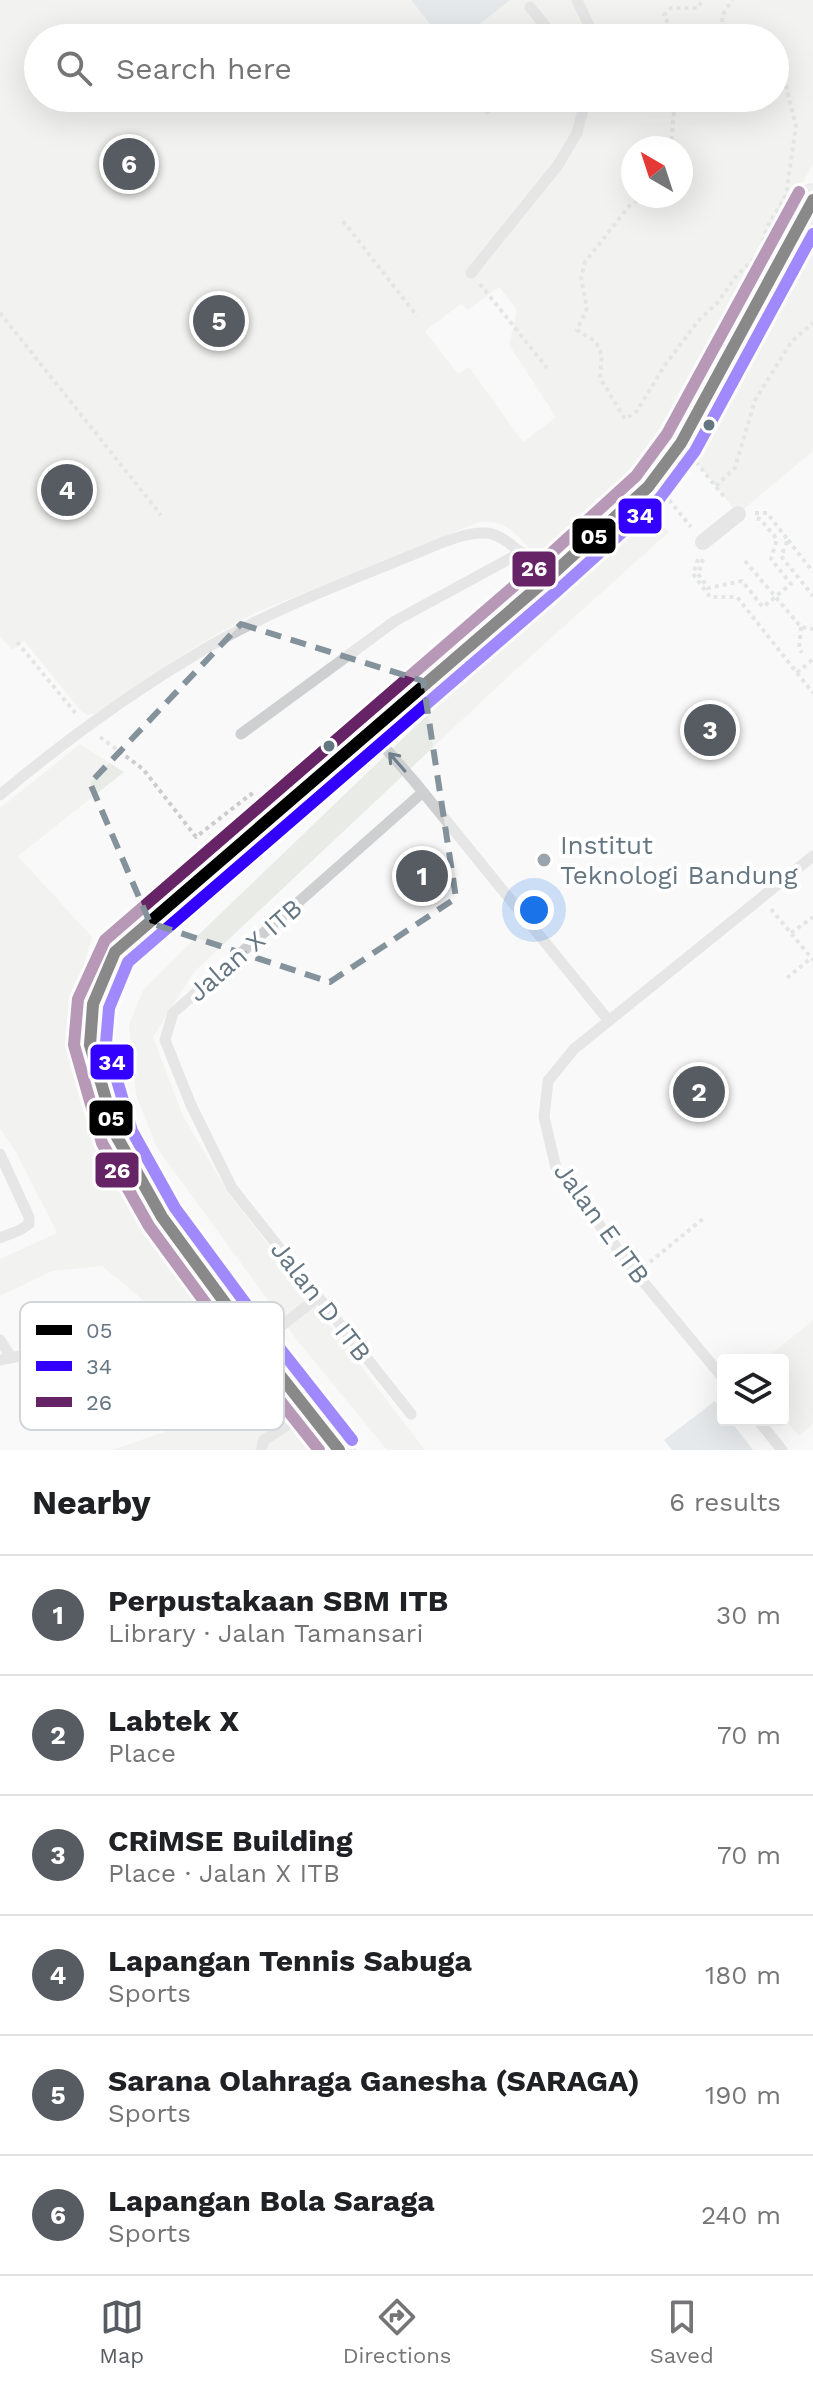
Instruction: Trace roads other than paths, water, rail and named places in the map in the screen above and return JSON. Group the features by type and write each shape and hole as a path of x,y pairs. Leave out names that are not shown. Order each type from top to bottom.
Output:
{"main road":[{"path":"224,1302 162,1217 117,1137 90,1045 93,1004 115,952 546,580 648,487 681,443 813,200"},
{"path":"284,1379 339,1450"}],"street":[{"path":"698,535 738,514"}],"lane":[{"path":"577,0 588,24"},
{"path":"530,7 544,24"},
{"path":"471,273 558,165 577,133 582,112"},
{"path":"0,795 87,728 204,649 257,622 441,543 488,533 522,552 546,580"},
{"path":"241,734 395,621 522,552"},
{"path":"370,731 609,1021"},
{"name":"Jalan X ITB","path":"232,1188 191,1105 165,1040 173,1013 423,792"},
{"name":"Jalan E ITB","path":"717,1371 636,1273 556,1168 544,1117 548,1081 574,1049 813,856"},
{"path":"0,1154 29,1217 29,1224 0,1238"},
{"name":"Jalan D ITB","path":"232,1188 411,1414"},
{"path":"284,1320 317,1298"},
{"path":"0,1340 6,1358"},
{"path":"284,1427 310,1411"},
{"path":"763,1426 782,1450"},
{"path":"261,1450 264,1440 280,1430"}],"place":[{"name":"Lapangan Bola Saraga","path":"129,164"},
{"name":"Sarana Olahraga Ganesha (SARAGA)","path":"219,321"},
{"name":"Lapangan Tennis Sabuga","path":"67,490"},
{"name":"CRiMSE Building","path":"710,730"},
{"name":"Institut Teknologi Bandung","path":"544,860"},
{"name":"Perpustakaan SBM ITB","path":"422,876"},
{"name":"Labtek X","path":"699,1092"}]}
